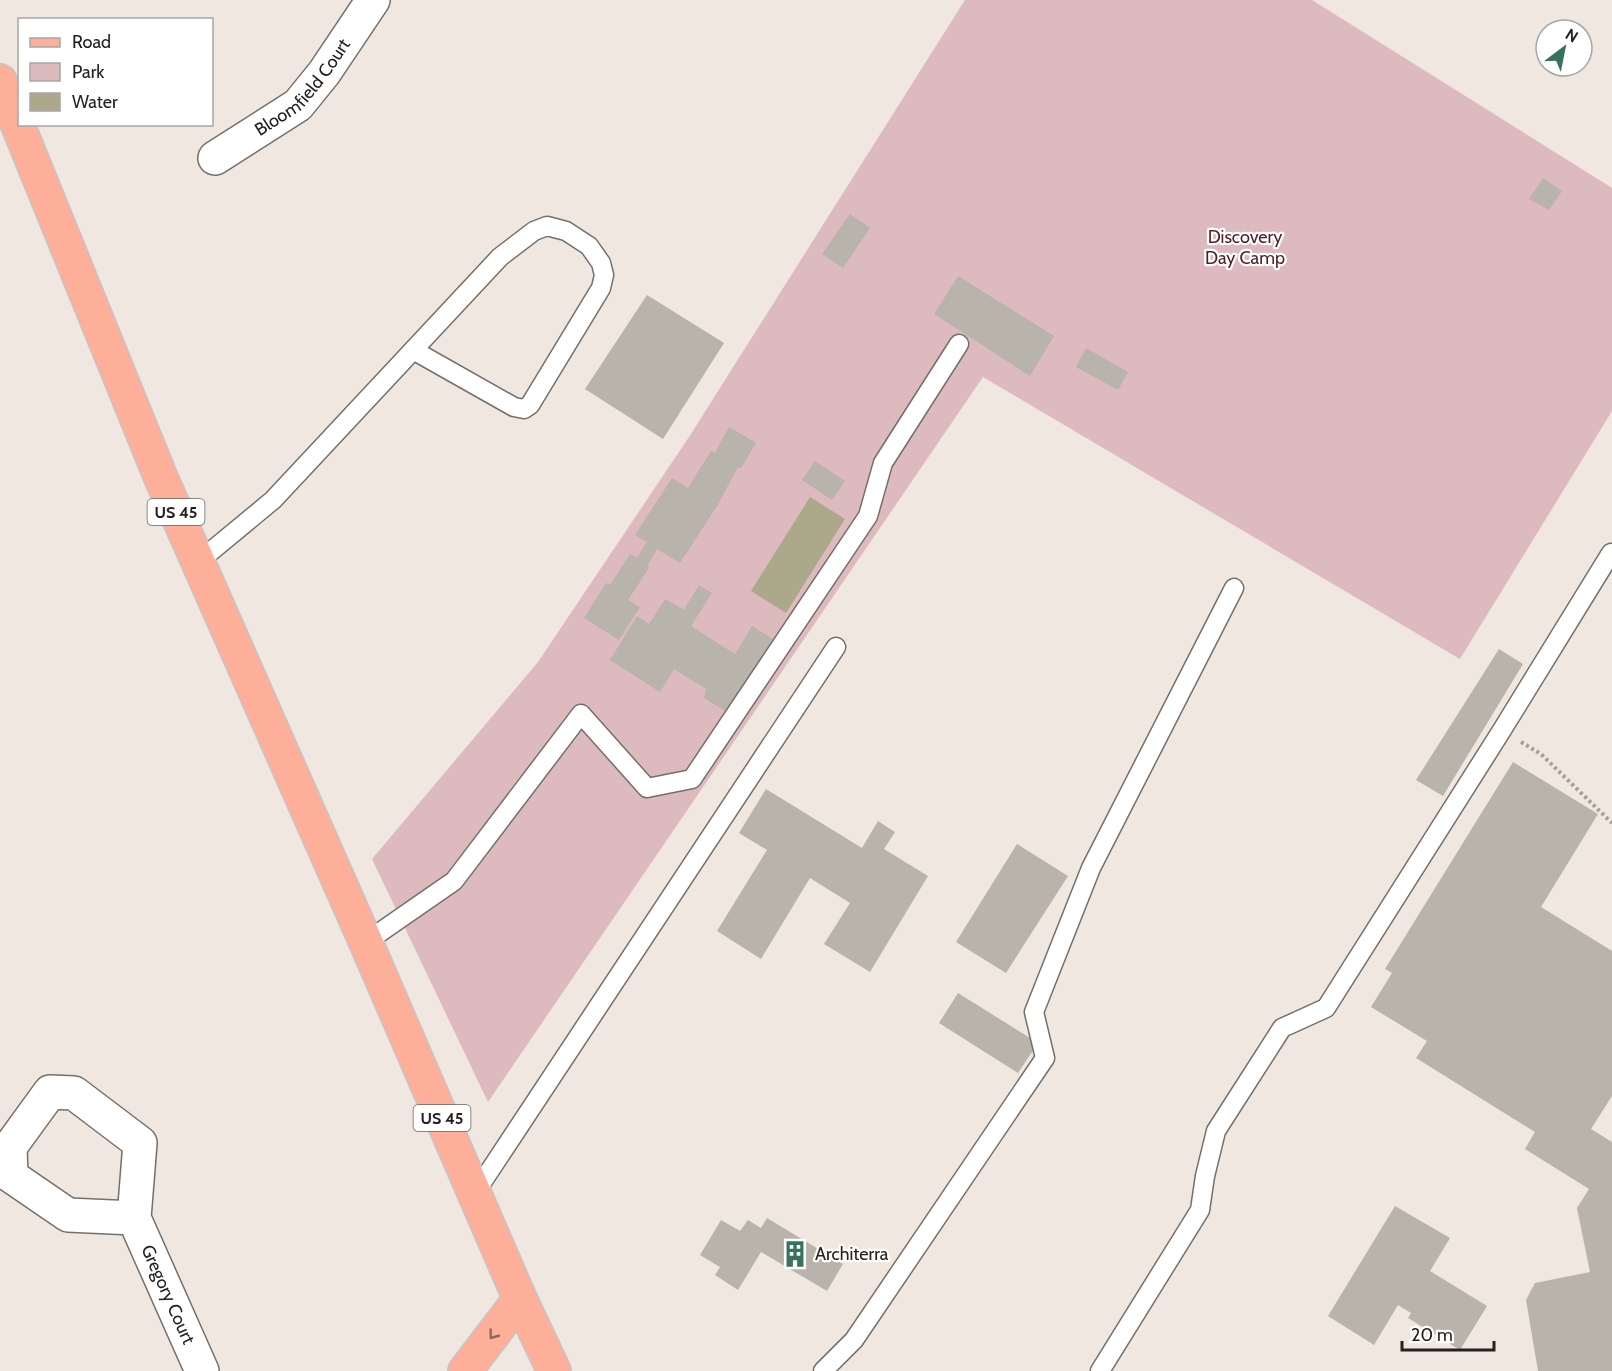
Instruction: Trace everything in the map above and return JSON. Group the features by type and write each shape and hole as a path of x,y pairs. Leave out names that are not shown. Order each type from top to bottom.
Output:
{"main road":[{"name":"US 45","path":"0,81 18,125"},
{"name":"US 45","path":"18,126 161,478 366,942 520,1299 554,1371"},
{"path":"465,1371 520,1299"}],"street":[{"name":"Bloomfield Court","path":"215,158 298,105 324,74 373,0"},
{"name":"Gregory Court","path":"134,1218 202,1371"}],"lane":[{"path":"198,562 273,500 413,350 500,257 534,231 547,226 566,231 588,246 601,263 604,275 601,288 530,405 524,409 514,407 413,350"},
{"path":"366,942 454,880 581,714 647,788 692,779 868,516 883,463 960,344"},
{"path":"1100,1371 1200,1210 1205,1176 1216,1131 1282,1028 1326,1008 1611,553"},
{"path":"823,1371 854,1340 1045,1058 1034,1012 1091,868 1234,588"},
{"path":"475,1193 836,647"}],"path":[{"path":"1502,730 1541,754 1612,823"}],"green space":[{"name":"Discovery Day Camp","path":"965,0 1312,0 1612,188 1612,411 1460,659 983,377 488,1102 372,859 538,662 689,437"}],"water":[{"path":"810,497 845,519 786,613 751,591"}],"building":[{"path":"1543,178 1562,191 1549,210 1529,199"},
{"path":"850,214 870,228 843,268 822,254"},
{"path":"958,276 1054,336 1030,376 934,314"},
{"path":"647,295 724,343 663,439 585,389"},
{"path":"1086,348 1128,372 1118,390 1076,367"},
{"path":"729,427 756,443 741,468 738,467 717,506 680,563 657,549 647,566 649,568 628,600 640,607 619,640 584,618 606,583 610,585 630,554 637,558 647,542 635,535 672,478 688,488 711,451 715,453"},
{"path":"815,461 845,481 832,500 802,480"},
{"path":"699,585 712,593 691,626 735,654 752,626 776,641 730,714 704,698 706,689 674,669 660,692 610,660 637,616 649,624 665,599 684,610"},
{"path":"1499,649 1523,664 1443,796 1416,780"},
{"path":"1513,762 1598,814 1541,907 1612,951 1612,1096 1591,1129 1612,1142 1612,1371 1538,1371 1526,1300 1535,1283 1590,1272 1577,1208 1589,1189 1525,1149 1535,1132 1416,1058 1427,1041 1371,1007 1392,973 1385,969"},
{"path":"766,789 862,848 878,821 895,832 884,849 928,876 870,972 824,944 850,903 810,878 761,959 717,931 767,850 739,833"},
{"path":"1017,844 1068,876 1006,973 956,942"},
{"path":"958,993 1038,1043 1018,1073 939,1023"},
{"path":"1395,1206 1450,1238 1430,1271 1487,1306 1460,1350 1408,1318 1411,1313 1398,1305 1374,1345 1328,1316"},
{"name":"Architerra","path":"767,1218 843,1264 827,1291 761,1252 738,1290 715,1275 720,1267 700,1255 721,1220 740,1231 748,1220 761,1228"}],"place":[{"name":"Architerra","path":"795,1254"}]}
